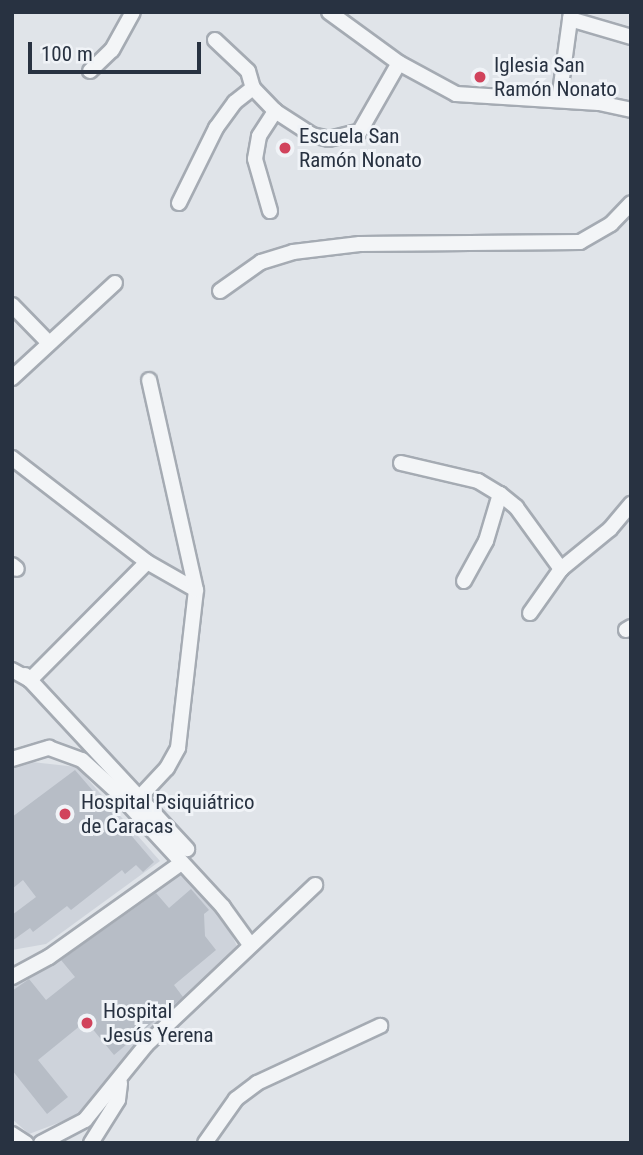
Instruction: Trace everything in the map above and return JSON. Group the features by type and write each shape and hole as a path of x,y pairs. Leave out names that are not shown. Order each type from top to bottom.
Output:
{"street":[{"path":"90,71 112,50 133,12"},
{"path":"329,12 399,63 456,94 559,100 631,110"},
{"path":"559,100 571,15 631,37"},
{"path":"215,40 247,71 253,88 275,111 312,135 353,136 399,63"},
{"path":"179,203 216,128 235,102 253,88"},
{"path":"270,211 255,159 259,136 275,111"},
{"path":"220,291 261,262 293,252 360,244 580,242 611,224 631,203"},
{"path":"12,378 115,283"},
{"path":"12,304 49,344"},
{"path":"138,799 167,768 178,748 196,590 149,380"},
{"path":"401,463 478,481 500,494 516,507 561,569"},
{"path":"15,464 147,562 196,590"},
{"path":"464,581 486,541 500,494"},
{"path":"530,613 561,569 610,529 631,504"},
{"path":"30,680 147,562"},
{"path":"12,661 187,849"},
{"path":"12,670 30,680"},
{"path":"12,759 49,748 82,760 117,791 180,864 223,907 249,943"},
{"path":"12,977 49,957 180,864"},
{"path":"41,1143 85,1120 120,1083 146,1045 249,943 315,885"},
{"path":"205,1143 236,1099 257,1083 380,1027"},
{"path":"91,1143 118,1100 120,1083"},
{"path":"12,1134 26,1143"}],"shaded area":[{"name":"Hospital Psiquiátrico de Caracas","path":"23,761 77,767 160,861 46,944 12,950 12,767"},
{"name":"Hospital Jesús Yerena","path":"178,872 218,908 240,952 122,1060 101,1095 71,1118 29,1134 12,1119 12,986"}],"building":[{"name":"Hospital Psiquiátrico de Caracas","path":"75,770 154,862 143,872 136,865 125,874 122,870 71,910 67,906 33,932 30,928 12,941 12,915 36,897 23,880 12,889 12,817"},
{"name":"Hospital Jesús Yerena","path":"191,889 209,910 204,914 205,936 216,950 174,985 183,997 114,1055 86,1021 38,1060 68,1097 47,1114 12,1070 12,991 29,979 46,1000 75,977 61,960 156,893 169,908"}],"place":[{"name":"Iglesia San Ramón Nonato","path":"480,77"},
{"name":"Escuela San Ramón Nonato","path":"285,148"},
{"name":"Hospital Psiquiátrico de Caracas","path":"65,814"},
{"name":"Hospital Jesús Yerena","path":"87,1023"}]}
